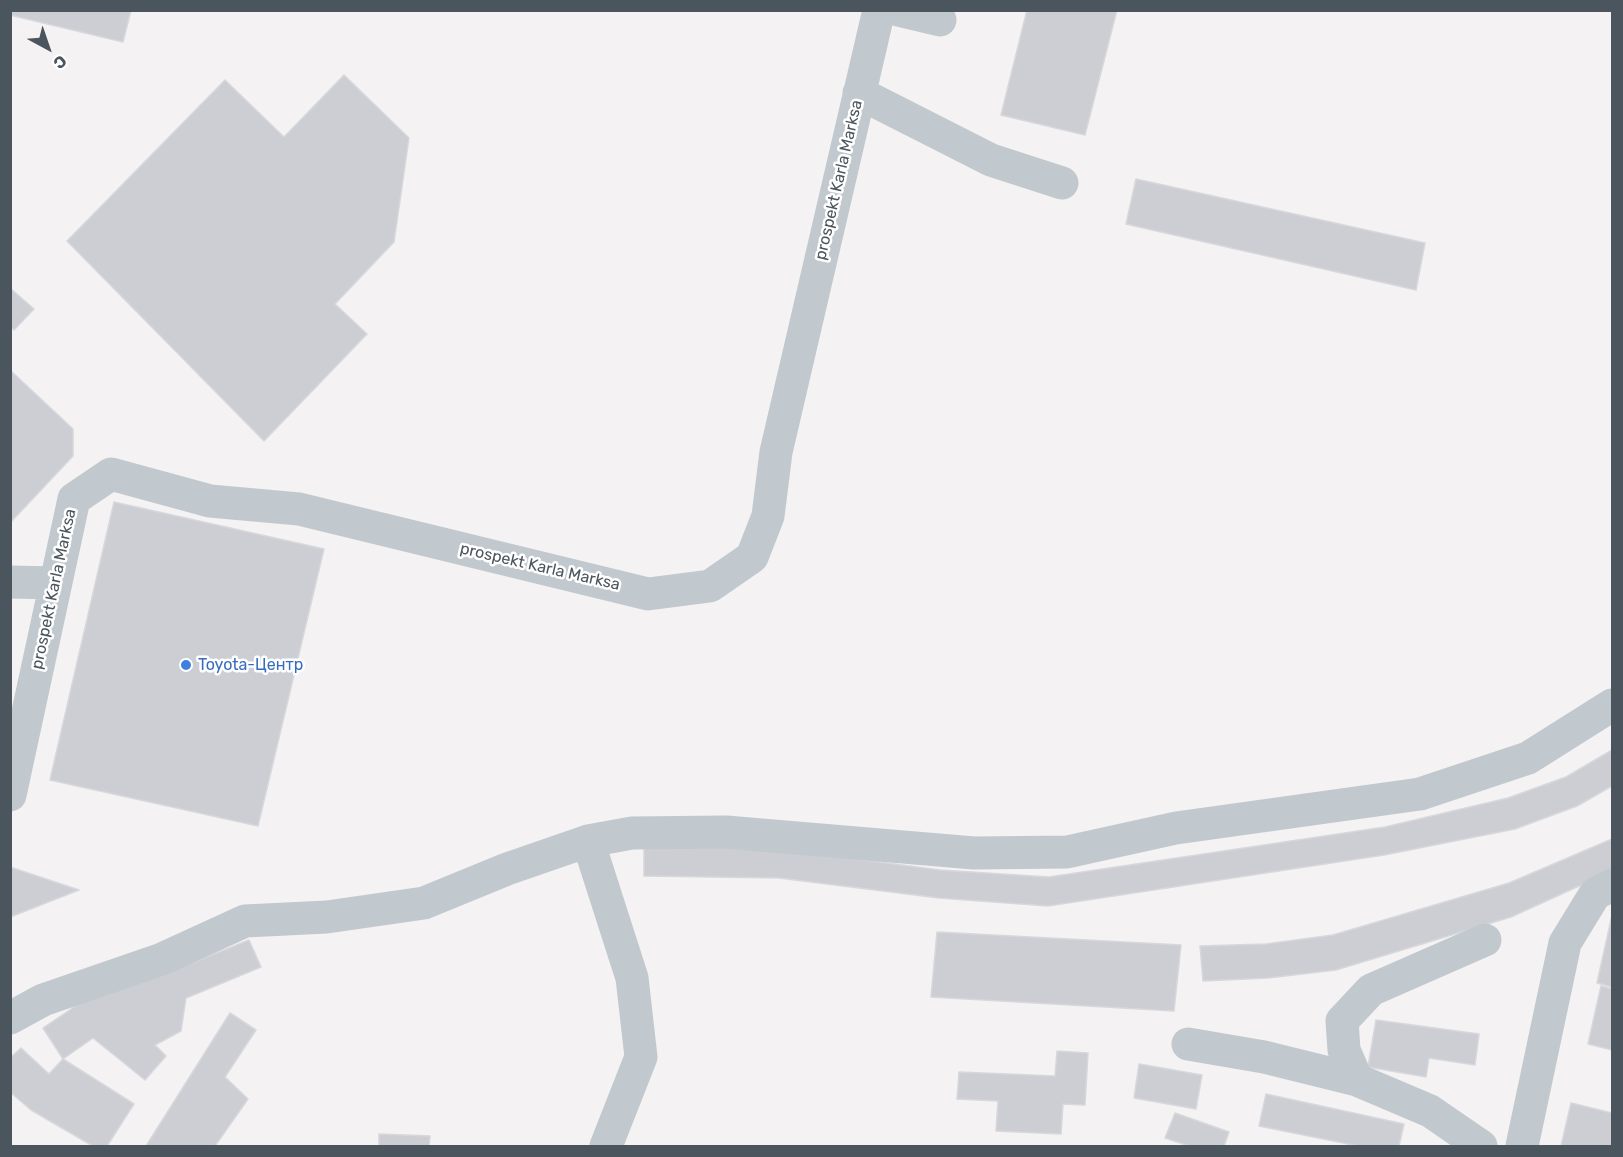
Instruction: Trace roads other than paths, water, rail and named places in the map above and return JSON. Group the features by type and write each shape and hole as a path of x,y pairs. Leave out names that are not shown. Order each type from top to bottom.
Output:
{"street":[{"name":"prospekt Karla Marksa","path":"10,795 74,499 111,474 210,501 299,510 648,594 710,586 752,556 768,516 776,452 879,10"},
{"path":"898,10 940,20"},
{"path":"859,93 991,160 1062,183"},
{"path":"10,582 56,582"},
{"path":"10,1018 43,1000 162,959 245,921 327,917 424,903 507,869 588,841 632,833 726,832 974,854 1066,852 1176,828 1420,794 1528,758 1612,705"},
{"path":"588,841 632,978 641,1057 606,1146"},
{"path":"1522,1146 1564,943 1595,894 1612,885"},
{"path":"1357,1080 1344,1050 1342,1021 1371,990 1485,940"},
{"path":"1188,1044 1264,1057 1357,1080 1430,1111 1481,1146"}],"place":[{"name":"Toyota-Центр","path":"186,665"}]}
